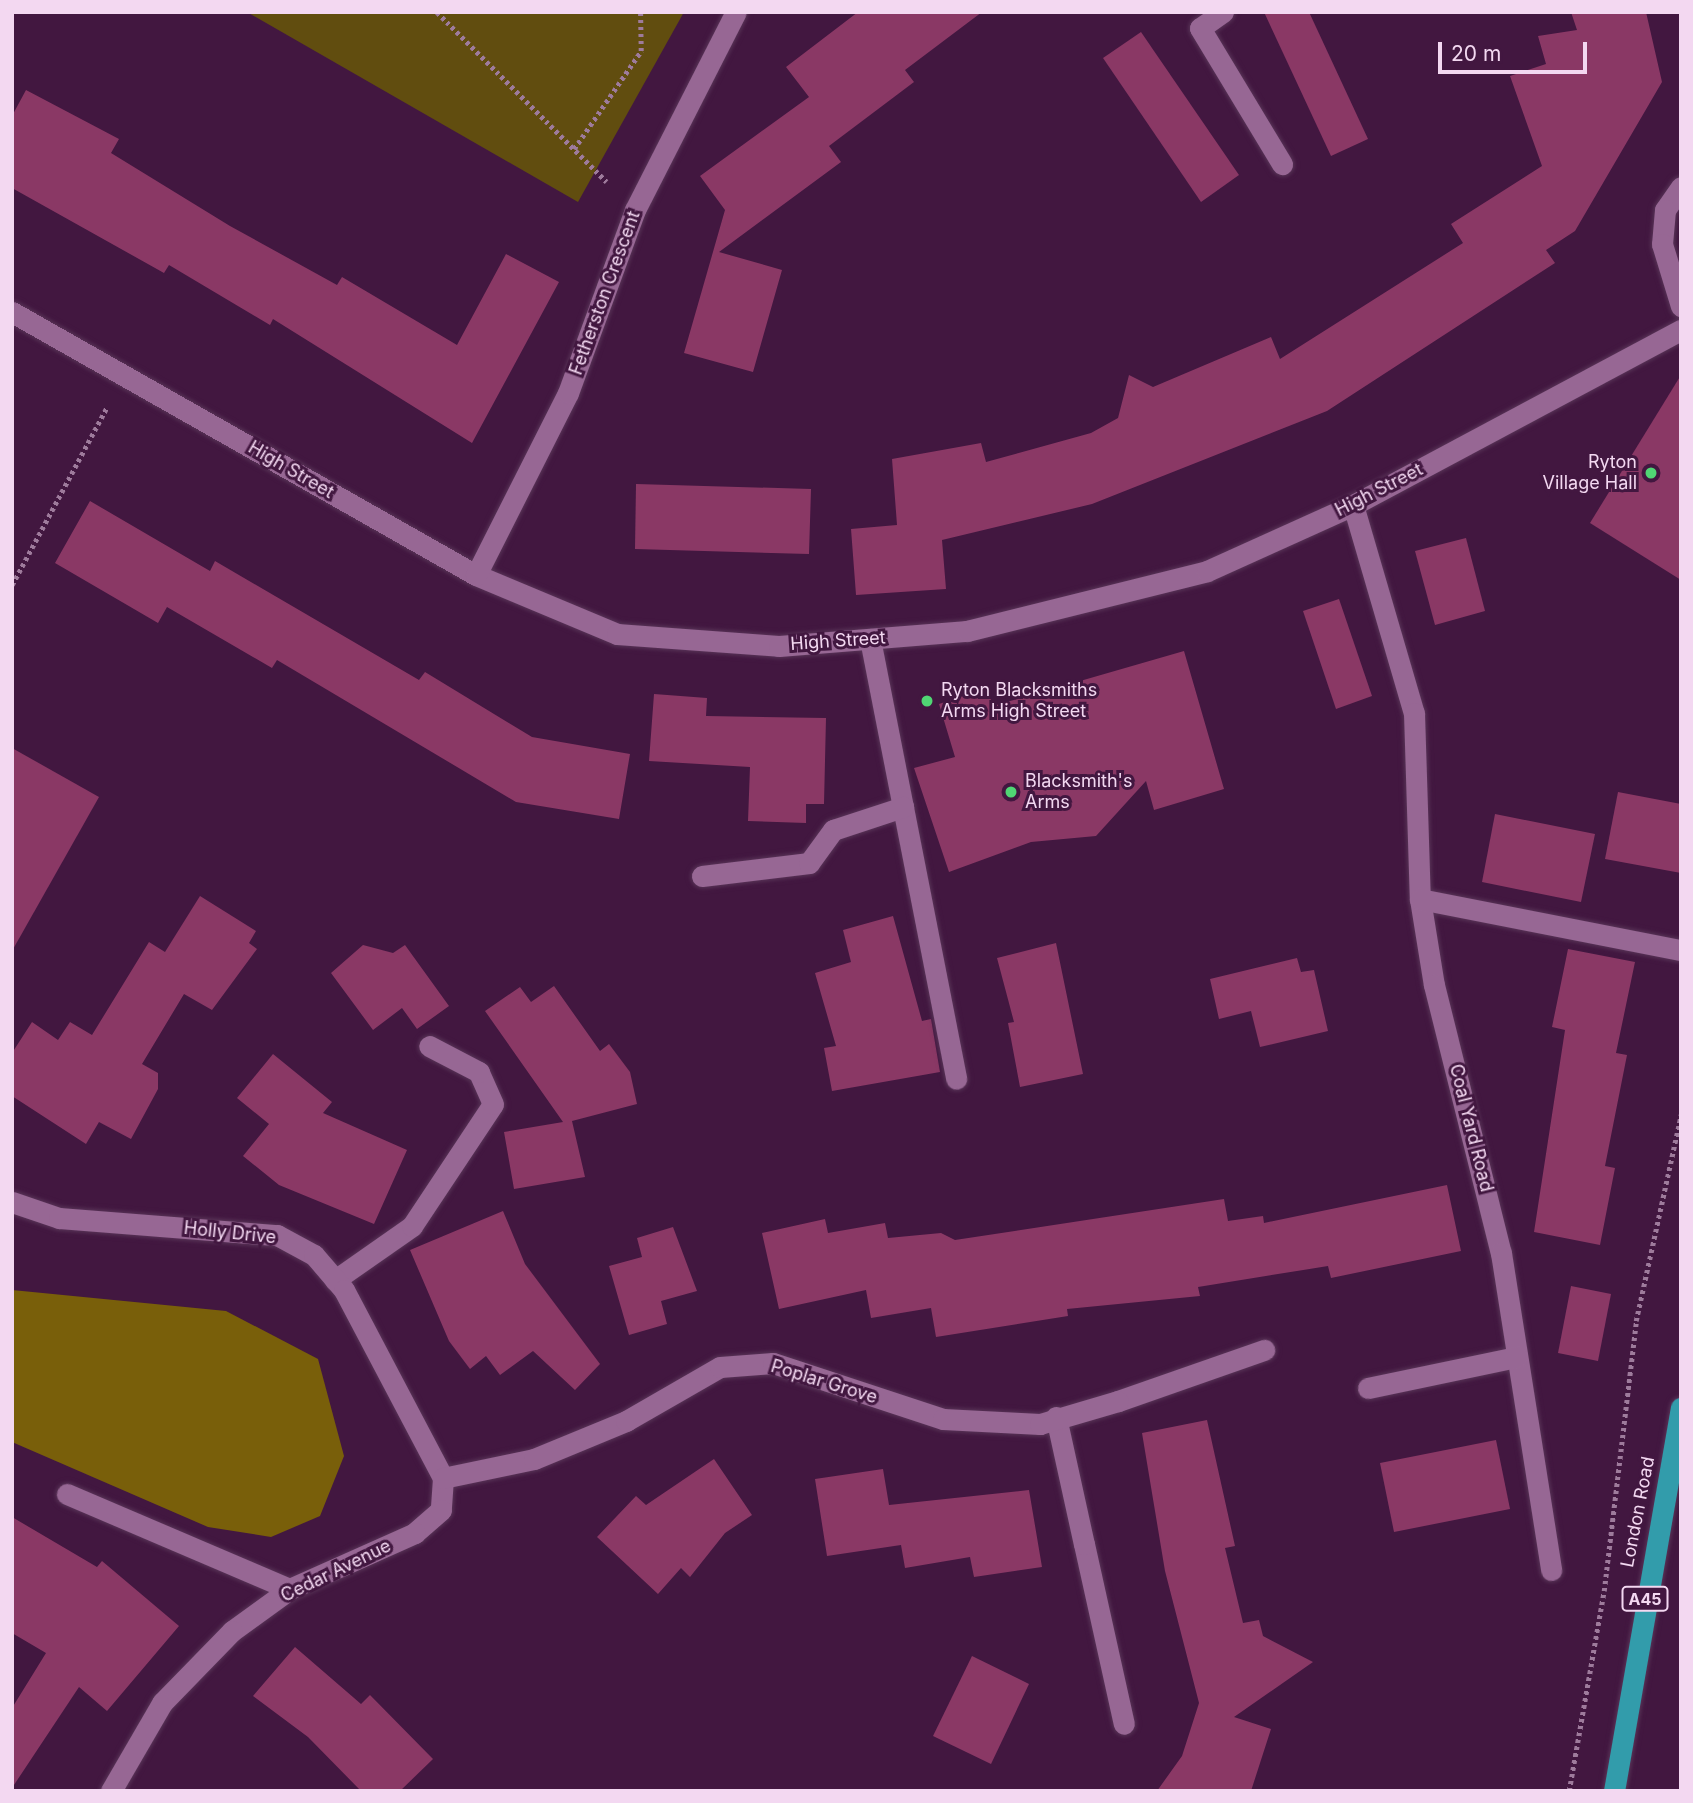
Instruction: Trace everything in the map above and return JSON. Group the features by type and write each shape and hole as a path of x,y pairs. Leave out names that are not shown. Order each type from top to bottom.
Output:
{"highway":[{"name":"London Road","path":"1614,1791 1681,1408"}],"street":[{"name":"Fetherston Crescent","path":"476,575 568,393 635,210 736,12"},
{"path":"1223,12 1200,28 1282,164"},
{"path":"1681,187 1665,211 1662,244 1681,306"},
{"name":"High Street","path":"12,312 476,575 617,634 779,646 967,631 1207,571 1353,505 1681,331"},
{"name":"Coal Yard Road","path":"1353,505 1414,713 1420,899 1434,985 1485,1174 1551,1570"},
{"path":"870,639 956,1079"},
{"path":"702,876 808,863 833,830 903,807"},
{"path":"1420,899 1681,950"},
{"path":"335,1280 412,1226 493,1104 479,1072 429,1046"},
{"name":"Holly Drive","path":"12,1202 59,1218 277,1235 314,1255 335,1280 443,1478"},
{"name":"Poplar Grove","path":"443,1478 534,1459 626,1421 719,1367 773,1363 943,1419 1040,1424 1056,1417 1118,1401 1264,1350"},
{"path":"1368,1388 1517,1357"},
{"path":"1056,1417 1124,1724"},
{"name":"Cedar Avenue","path":"111,1791 162,1703 232,1631 290,1589 415,1533 442,1510 443,1478"},
{"path":"67,1494 290,1589"}],"path":[{"path":"437,12 635,210"},
{"path":"574,149 641,51 640,12"},
{"path":"12,585 124,375"},
{"path":"1569,1791 1604,1591 1636,1321 1681,1114"}],"shaded area":[{"path":"247,12 684,12 578,202"},
{"path":"12,1290 226,1311 318,1359 344,1456 320,1516 271,1537 208,1527 12,1442"}],"building":[{"path":"858,12 982,12 905,70 914,82 829,146 841,162 719,252 782,270 753,372 684,353 725,210 700,176 809,97 786,67"},
{"path":"1264,12 1309,12 1368,139 1331,156"},
{"path":"1571,12 1646,12 1662,82 1575,231 1546,250 1555,263 1327,411 1092,504 942,540 946,589 856,595 851,529 897,525 892,459 981,443 986,462 1091,433 1118,418 1129,375 1153,387 1271,337 1280,359 1463,243 1451,224 1542,166 1510,76 1546,64 1538,36 1577,30"},
{"path":"1141,32 1239,175 1201,202 1103,58"},
{"path":"26,90 119,139 111,153 230,226 337,285 342,277 457,345 506,254 559,282 472,443 273,319 270,325 169,265 164,273 12,188 12,116"},
{"name":"Ryton Village Hall","path":"1681,375 1681,580 1590,523"},
{"path":"636,484 811,489 809,554 635,549"},
{"path":"90,501 210,571 215,561 419,680 425,672 532,737 630,754 619,819 516,802 277,660 272,668 167,607 158,623 55,563"},
{"path":"1466,538 1485,611 1435,625 1415,551"},
{"path":"1339,599 1372,696 1336,709 1303,611"},
{"path":"1184,651 1224,789 1154,810 1146,781 1096,836 1031,842 949,872 914,768 955,757 939,704 987,688 993,706"},
{"path":"654,694 707,698 706,716 826,718 824,804 806,804 806,823 748,821 750,767 649,761"},
{"path":"12,748 99,797 12,951"},
{"path":"1618,792 1681,804 1681,873 1605,859"},
{"path":"1495,814 1595,834 1581,902 1482,882"},
{"path":"200,896 256,931 249,943 257,949 212,1010 184,994 142,1064 158,1073 158,1089 131,1139 99,1122 86,1144 12,1096 12,1053 32,1022 58,1040 70,1022 92,1035 149,942 165,952"},
{"path":"893,916 922,1021 931,1019 940,1072 832,1091 824,1048 836,1046 815,973 851,962 843,930"},
{"path":"1056,943 1083,1074 1020,1087 1008,1023 1014,1022 997,958"},
{"path":"363,945 393,953 405,945 449,1006 417,1029 402,1008 373,1030 331,973"},
{"path":"1568,949 1635,962 1616,1053 1627,1055 1605,1166 1615,1168 1600,1245 1534,1232 1565,1030 1552,1027"},
{"path":"1297,958 1301,972 1314,970 1328,1031 1260,1047 1251,1011 1219,1019 1210,979"},
{"path":"554,986 600,1051 609,1044 630,1072 637,1104 572,1121 585,1177 514,1189 504,1132 563,1122 485,1011 520,987 531,1002"},
{"path":"273,1054 332,1102 323,1113 407,1150 374,1224 279,1185 243,1156 269,1124 237,1098"},
{"path":"1447,1185 1461,1251 1331,1278 1328,1266 1198,1287 1200,1296 1067,1309 1068,1316 936,1337 931,1308 871,1318 866,1290 779,1309 762,1233 825,1219 828,1233 885,1223 888,1238 941,1233 955,1240 1224,1199 1228,1221 1263,1216 1264,1223"},
{"path":"503,1211 525,1264 600,1364 575,1390 533,1351 500,1375 486,1356 470,1369 449,1341 410,1250"},
{"path":"673,1227 697,1291 661,1301 667,1324 629,1335 609,1266 642,1257 637,1238"},
{"path":"1571,1286 1611,1294 1598,1361 1558,1353"},
{"path":"1207,1420 1235,1546 1225,1548 1243,1623 1259,1620 1263,1636 1313,1662 1234,1717 1271,1729 1251,1791 1157,1791 1182,1756 1199,1703 1165,1571 1142,1433"},
{"path":"1496,1440 1510,1509 1394,1532 1380,1463"},
{"path":"714,1459 752,1515 725,1533 690,1577 681,1568 658,1594 597,1537 636,1496 646,1505"},
{"path":"883,1469 889,1505 1029,1490 1042,1567 974,1577 970,1557 905,1568 901,1545 827,1556 815,1479"},
{"path":"12,1517 97,1567 102,1561 179,1626 107,1711 79,1687 12,1788 12,1708 46,1653 12,1633"},
{"path":"295,1647 361,1704 370,1695 433,1759 400,1791 361,1791 308,1737 253,1696"},
{"path":"972,1656 1029,1684 991,1764 933,1736"}],"place":[{"name":"Ryton Village Hall","path":"1651,473"},
{"name":"Ryton Blacksmiths Arms High Street","path":"927,701"},
{"name":"Blacksmith's Arms","path":"1011,792"}]}
